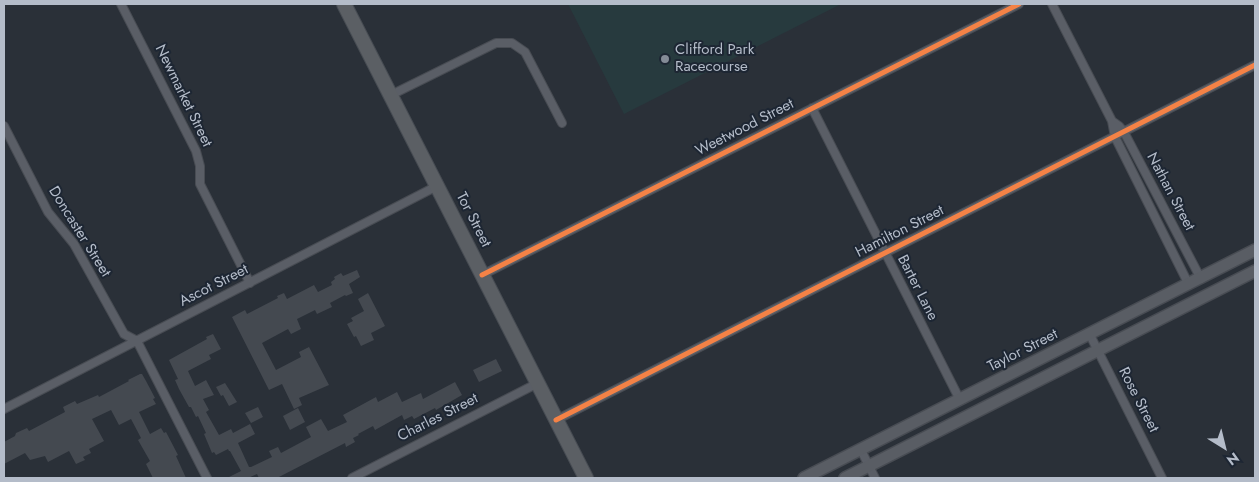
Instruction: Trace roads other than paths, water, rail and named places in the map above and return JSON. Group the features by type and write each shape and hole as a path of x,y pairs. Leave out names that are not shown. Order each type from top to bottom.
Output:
{"highway":[{"name":"Tor Street","path":"344,4 586,478"}],"main road":[{"name":"Taylor Street","path":"804,478 1201,279 1255,250"},
{"path":"845,478 1255,271"}],"street":[{"name":"Newmarket Street","path":"121,4 196,151 200,166 200,184 250,283"},
{"name":"Weetwood Street","path":"482,275 1019,4"},
{"name":"Nathan Street","path":"1052,4 1112,121 1114,137 1189,285"},
{"path":"391,95 496,43 512,43 525,52 562,122"},
{"name":"Hamilton Street","path":"556,420 1255,65"},
{"name":"Barter Lane","path":"812,108 960,400"},
{"name":"Nathan Street","path":"1112,121 1124,132 1201,279"},
{"name":"Doncaster Street","path":"4,126 48,212 74,244 124,334 137,341 207,478"},
{"name":"Ascot Street","path":"4,409 437,186"},
{"name":"Rose Street","path":"1090,335 1162,478"},
{"name":"Charles Street","path":"352,478 538,383"},
{"path":"861,450 875,478"}],"place":[{"name":"Clifford Park Racecourse","path":"665,59"}]}
